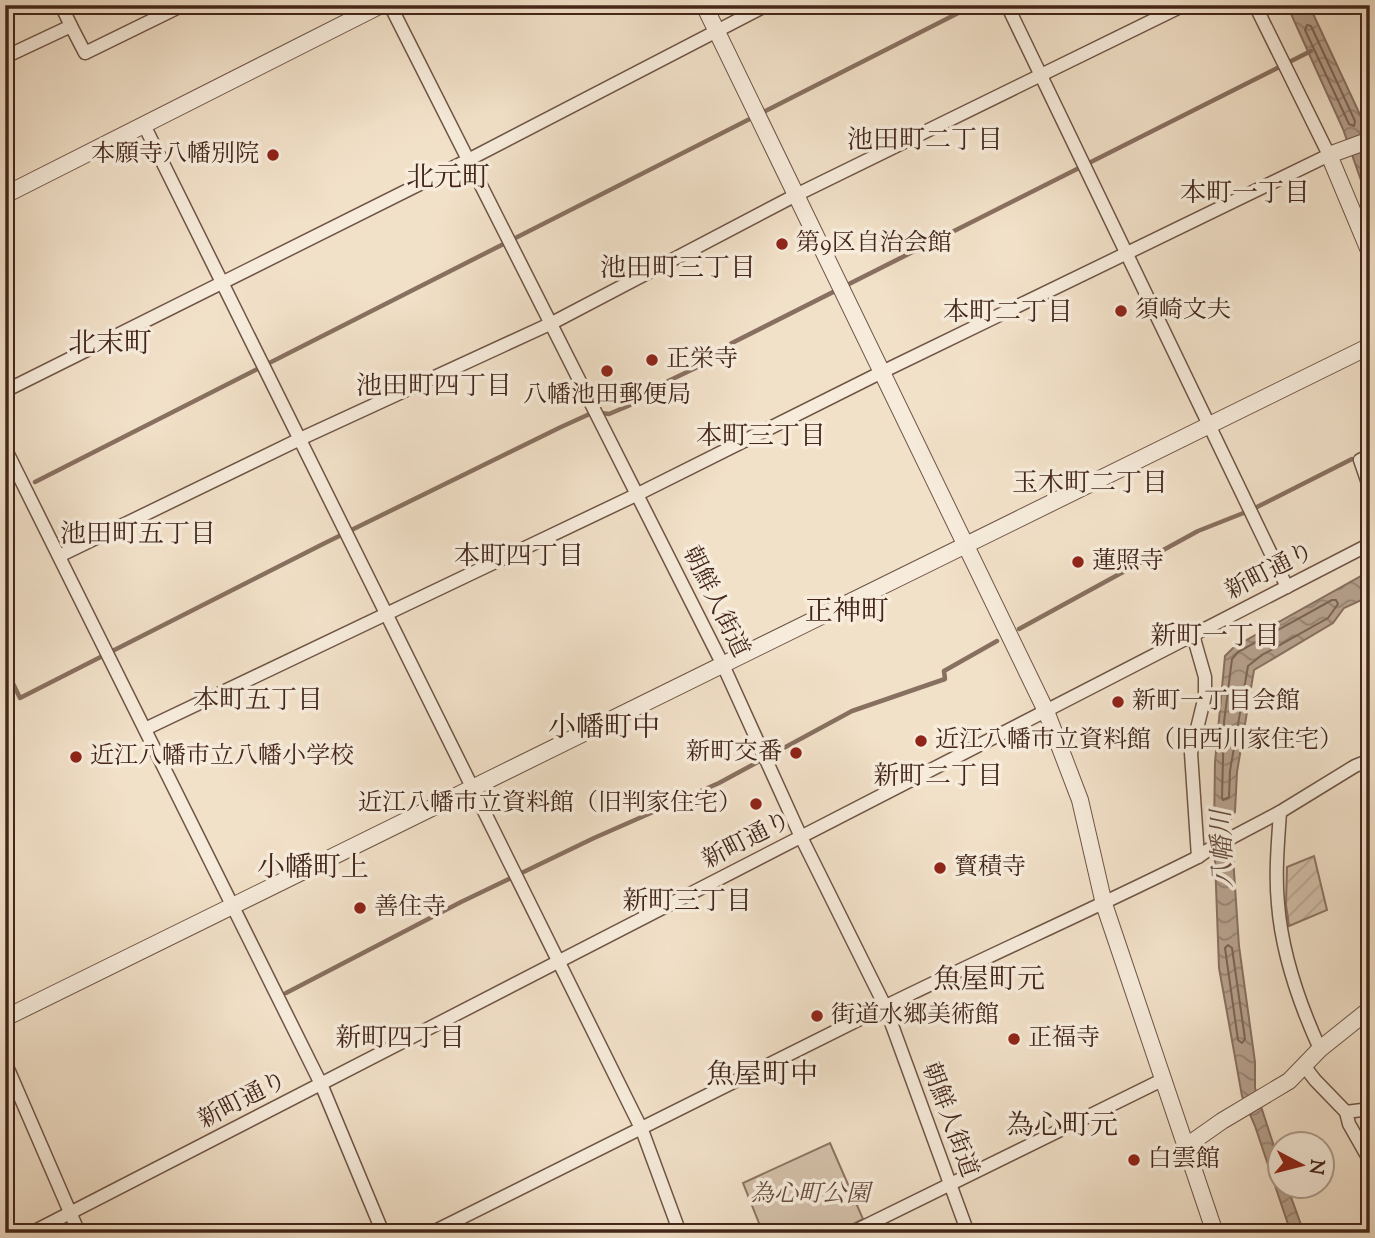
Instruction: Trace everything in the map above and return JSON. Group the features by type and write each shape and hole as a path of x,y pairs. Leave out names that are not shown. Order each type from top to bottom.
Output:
{"street":[{"path":"61,5 85,54 183,5"},
{"path":"5,195 381,5"},
{"name":"朝鮮人街道","path":"390,5 723,665 801,837 885,1006 968,1233"},
{"path":"704,5 1046,711 1080,800 1104,904 1215,1233"},
{"path":"5,391 468,160 767,5"},
{"path":"1007,5 1287,587"},
{"path":"59,556 300,439 552,323 796,195 1184,5"},
{"path":"1255,5 1329,155 1370,253"},
{"path":"5,57 71,26"},
{"path":"144,125 642,1130 680,1233"},
{"path":"145,729 638,494 1329,155 1370,140"},
{"path":"5,1018 1370,346"},
{"path":"5,448 321,1084 383,1233"},
{"path":"1370,455 1360,460 1370,489"},
{"name":"新町通り","path":"31,1233 1370,544"},
{"path":"1193,635 1205,677 1205,696 1191,753 1203,853"},
{"path":"431,1233 642,1130 885,1006 1104,904 1280,812 1355,766 1370,760"},
{"path":"1280,812 1278,904 1286,955 1298,1003 1320,1049"},
{"path":"1185,1147 1289,1081 1320,1049 1370,1009"},
{"path":"5,1062 79,1233"},
{"path":"1305,1067 1346,1112 1349,1125 1370,1161"},
{"path":"851,1233 1162,1080"},
{"path":"1346,1112 1370,1109"}],"green space":[{"path":"1314,856 1327,910 1289,926 1286,905 1287,867"},
{"name":"為心町公園","path":"830,1143 863,1219 836,1233 763,1233 743,1183"}],"water":[{"path":"1287,5 1309,5 1363,121 1361,129 1370,145 1370,206 1343,129"},
{"name":"八幡川","path":"1370,571 1370,596 1344,608 1333,623 1254,670 1237,772 1235,812 1227,826 1233,857 1239,946 1255,1062 1255,1088 1269,1130 1266,1130 1266,1159 1242,1096 1219,968 1214,832 1215,762 1225,656 1234,647"},
{"path":"1280,1200 1292,1200 1304,1233 1291,1233"}],"waterway":[{"path":"35,482 974,5"},
{"path":"5,667 20,698 561,427 594,412 609,414 635,403 639,395 708,362 732,343 1311,51"},
{"path":"1253,509 1352,459"},
{"path":"1019,629 1198,531 1246,512"},
{"path":"286,993 461,902 594,838 719,783 852,711 945,679 944,671 997,641"}],"place":[{"name":"本願寺八幡別院","path":"273,155"},
{"name":"第9区自治会館","path":"782,244"},
{"name":"須崎文夫","path":"1121,311"},
{"name":"正栄寺","path":"652,360"},
{"name":"八幡池田郵便局","path":"607,371"},
{"name":"蓮照寺","path":"1078,562"},
{"name":"新町一丁目会館","path":"1118,702"},
{"name":"近江八幡市立資料館（旧西川家住宅）","path":"921,741"},
{"name":"新町交番","path":"796,753"},
{"name":"近江八幡市立八幡小学校","path":"76,757"},
{"name":"近江八幡市立資料館（旧判家住宅）","path":"756,804"},
{"name":"寳積寺","path":"940,868"},
{"name":"善住寺","path":"360,908"},
{"name":"街道水郷美術館","path":"817,1016"},
{"name":"正福寺","path":"1014,1039"},
{"name":"白雲館","path":"1134,1160"}],"district":[{"name":"池田町二丁目","path":"925,141"},
{"name":"北元町","path":"448,179"},
{"name":"本町一丁目","path":"1245,194"},
{"name":"池田町三丁目","path":"678,269"},
{"name":"本町二丁目","path":"1008,313"},
{"name":"北末町","path":"110,345"},
{"name":"池田町四丁目","path":"434,387"},
{"name":"本町三丁目","path":"761,437"},
{"name":"玉木町二丁目","path":"1090,484"},
{"name":"池田町五丁目","path":"138,535"},
{"name":"本町四丁目","path":"519,557"},
{"name":"正神町","path":"847,613"},
{"name":"新町一丁目","path":"1215,637"},
{"name":"本町五丁目","path":"258,701"},
{"name":"小幡町中","path":"604,729"},
{"name":"新町二丁目","path":"938,777"},
{"name":"小幡町上","path":"313,869"},
{"name":"新町三丁目","path":"687,902"},
{"name":"魚屋町元","path":"989,981"},
{"name":"新町四丁目","path":"400,1039"},
{"name":"魚屋町中","path":"762,1076"},
{"name":"為心町元","path":"1062,1127"}]}
